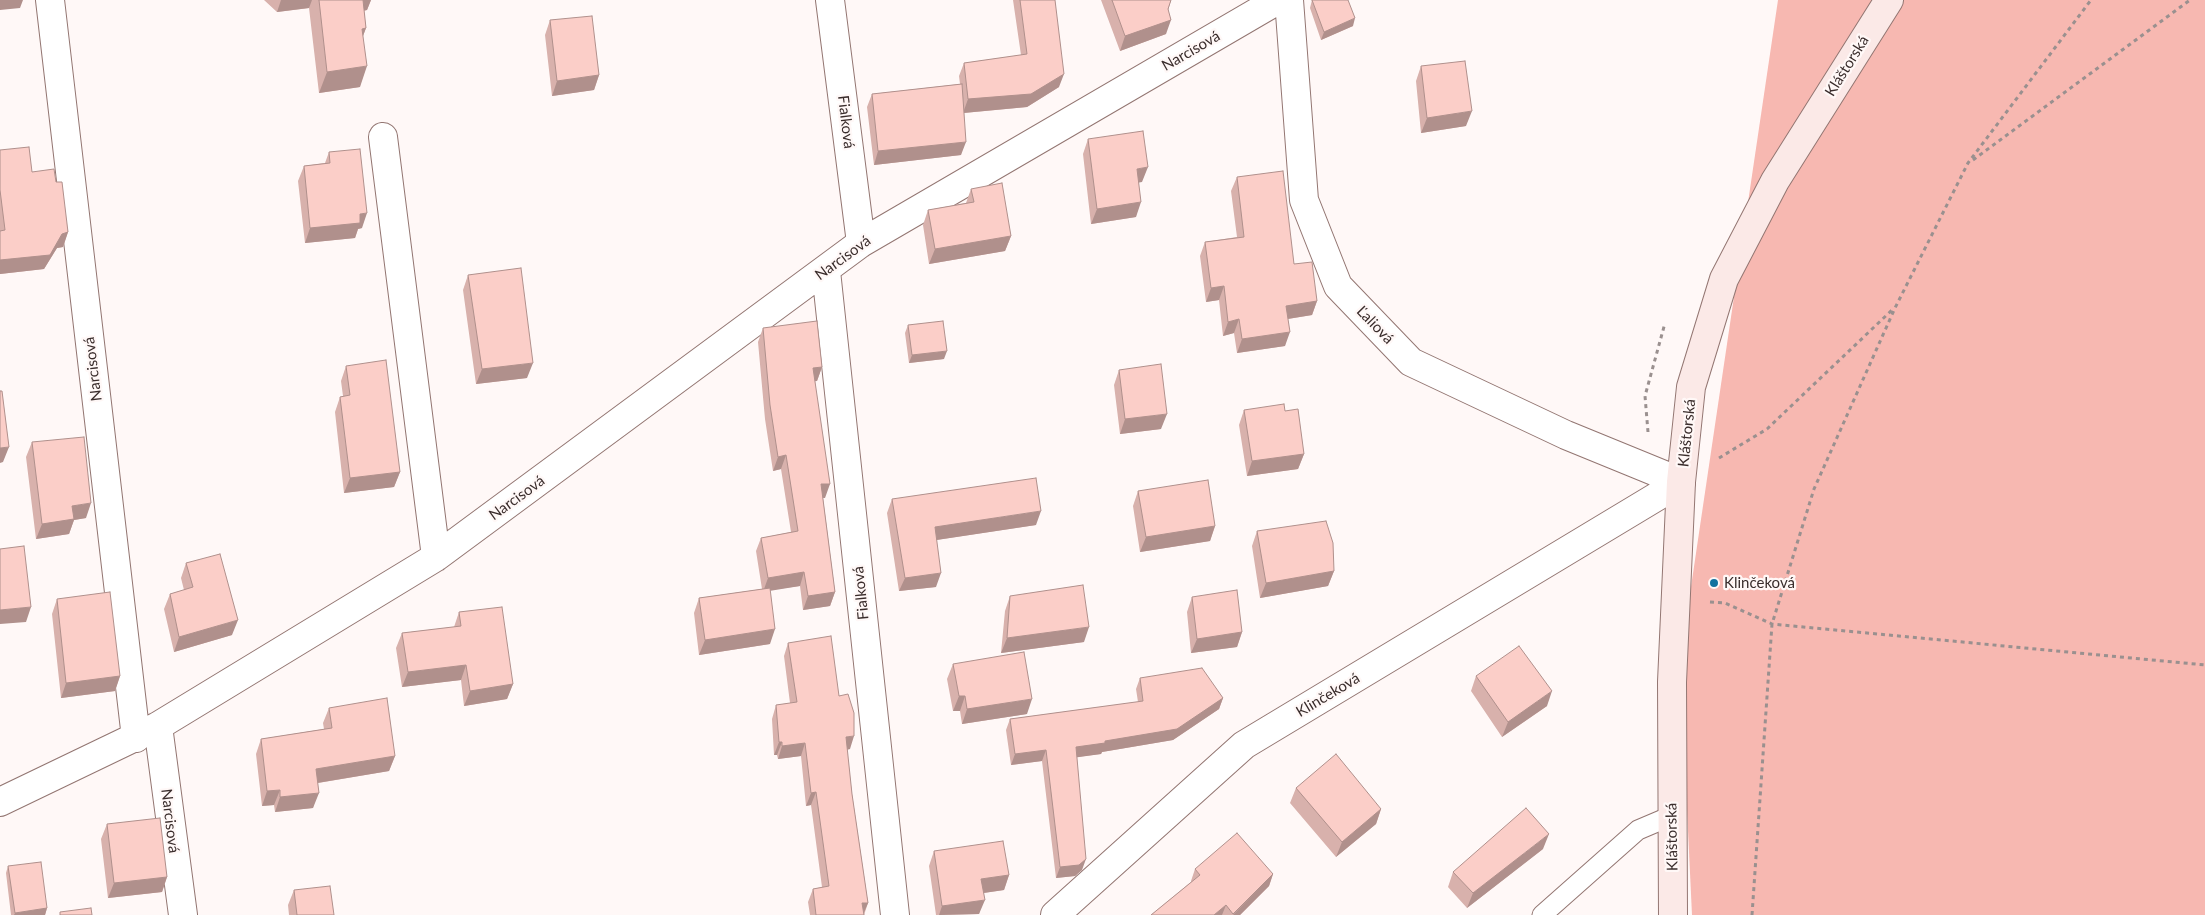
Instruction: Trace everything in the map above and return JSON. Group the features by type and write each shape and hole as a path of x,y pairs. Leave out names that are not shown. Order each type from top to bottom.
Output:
{"street":[{"name":"Narcisová","path":"50,0 147,732 183,915"},
{"name":"Fialková","path":"830,0 861,243"},
{"name":"Narcisová","path":"0,802 147,732 436,557 826,271 861,243 1278,0"},
{"name":"Ľaliová","path":"1289,0 1304,200 1338,286 1411,362 1566,435 1682,482"},
{"name":"Kláštorská","path":"1673,915 1672,682 1682,482 1692,387 1724,279 1775,181 1889,0"},
{"path":"383,137 436,557"},
{"name":"Fialková","path":"826,271 895,915"},
{"name":"Klinčeková","path":"1055,915 1244,745 1682,482"}],"lane":[{"path":"1542,915 1638,830 1672,816"}],"path":[{"path":"1752,915 1772,624 1814,489 1894,308 1968,163 2091,0"},
{"path":"1968,163 2190,0"},
{"path":"1682,482 1766,429 1894,308"},
{"path":"1652,470 1645,396 1665,324"},
{"path":"1725,603 1772,624 2205,665"}],"shaded area":[{"path":"1778,0 2205,0 2205,915 1692,915 1680,661"}],"building":[{"path":"319,0 363,0 366,28 362,29 367,66 327,72"},
{"path":"1020,0 1055,0 1064,74 1031,94 968,99 964,63 1027,54"},
{"path":"1112,0 1171,0 1168,9 1171,20 1125,36"},
{"path":"1312,0 1348,0 1355,18 1324,32"},
{"path":"592,16 599,75 557,81 550,20"},
{"path":"1465,61 1472,111 1427,118 1421,66"},
{"path":"962,84 966,142 878,151 872,94"},
{"path":"1143,131 1148,167 1137,169 1141,202 1097,209 1088,139"},
{"path":"29,147 32,172 54,169 56,182 62,182 68,232 62,234 50,255 0,260 0,231 5,230 0,190 0,150"},
{"path":"360,149 367,213 360,214 360,223 310,228 304,166 330,163 329,152"},
{"path":"1283,171 1294,264 1312,262 1317,301 1286,306 1290,332 1242,339 1239,319 1228,322 1224,286 1211,288 1205,242 1244,237 1237,177"},
{"path":"1002,183 1011,236 935,249 928,210 974,202 971,189"},
{"path":"521,268 533,363 482,369 468,275"},
{"path":"817,321 822,367 813,368 830,484 821,484 835,592 808,596 804,572 768,578 761,538 798,531 786,455 778,457 770,405 763,328"},
{"path":"943,321 947,351 912,355 908,325"},
{"path":"386,360 400,472 350,478 340,397 350,395 346,366"},
{"path":"1161,364 1167,414 1125,419 1119,370"},
{"path":"0,391 2,391 9,447 0,448"},
{"path":"1284,404 1285,411 1298,409 1304,454 1252,461 1244,410"},
{"path":"84,437 91,503 72,506 74,519 42,524 32,442"},
{"path":"1036,478 1041,511 935,527 941,573 905,578 892,499"},
{"path":"1208,480 1215,526 1146,537 1138,491"},
{"path":"1326,521 1333,543 1334,571 1266,583 1257,531"},
{"path":"24,546 31,607 0,610 0,549"},
{"path":"220,554 238,620 179,637 170,594 193,587 186,563"},
{"path":"1083,585 1089,627 1007,638 1010,596"},
{"path":"770,588 775,629 705,640 699,598"},
{"path":"1237,590 1242,632 1197,639 1192,597"},
{"path":"110,592 120,676 66,683 57,599"},
{"path":"502,607 513,684 470,691 466,665 408,672 402,633 461,626 459,612"},
{"path":"831,636 839,696 848,694 854,713 854,736 846,737 852,794 868,903 862,903 864,915 816,915 813,889 829,886 816,792 811,793 805,743 782,746 782,742 779,742 776,705 797,702 788,643"},
{"path":"1519,646 1552,691 1508,722 1476,676"},
{"path":"1024,652 1032,699 967,709 965,696 959,696 953,664"},
{"path":"1202,668 1223,698 1177,729 1076,747 1086,859 1079,865 1060,867 1046,750 1015,754 1010,719 1143,701 1140,678"},
{"path":"387,698 395,756 316,769 319,793 280,797 280,790 267,791 261,739 332,728 329,708"},
{"path":"1336,754 1381,809 1342,842 1296,788"},
{"path":"1526,808 1549,834 1473,893 1453,872"},
{"path":"160,818 167,877 114,883 107,824"},
{"path":"1237,833 1273,874 1233,914 1226,905 1214,915 1151,915 1200,875 1195,869"},
{"path":"1003,841 1009,875 981,879 985,900 942,906 934,851"},
{"path":"41,862 47,908 15,913 8,866"},
{"path":"330,886 334,915 297,915 294,890"},
{"path":"91,908 92,915 60,915 60,912"}],"place":[{"name":"Klinčeková","path":"1714,583"}]}
